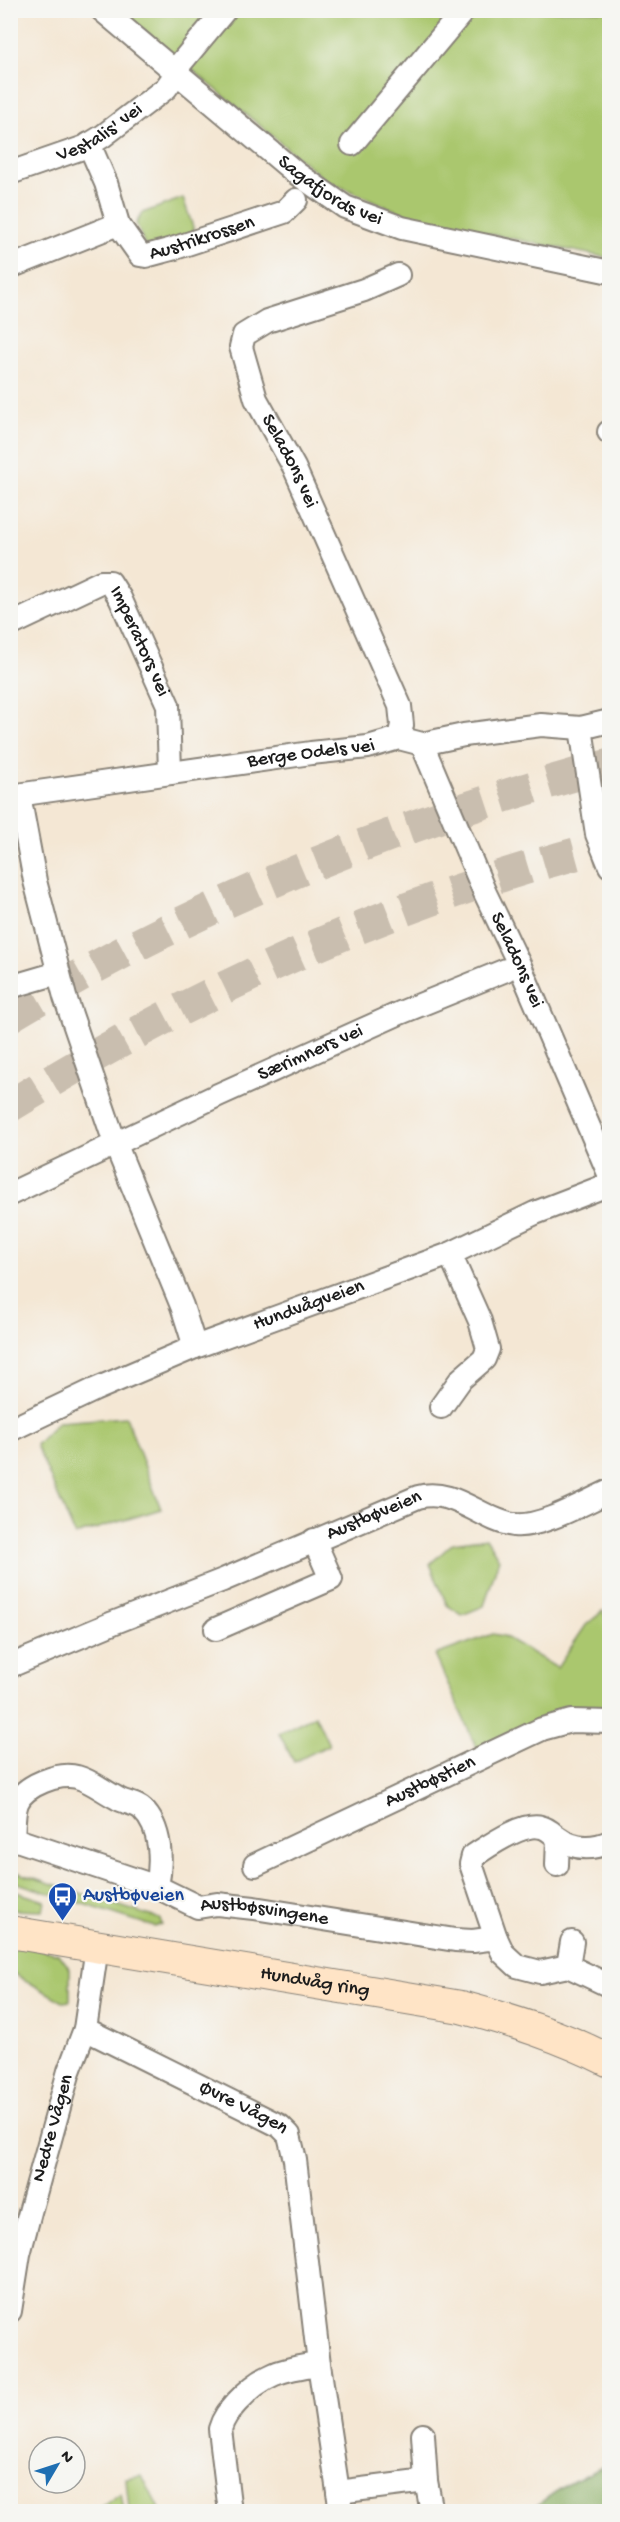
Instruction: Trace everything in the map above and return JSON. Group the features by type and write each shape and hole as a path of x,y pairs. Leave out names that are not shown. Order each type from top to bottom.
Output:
{"main road":[{"name":"Hundvåg ring","path":"10,1932 461,2007 518,2022 572,2042 609,2061"}],"street":[{"name":"Sagafjords vei","path":"102,10 305,180 357,213 402,228 609,272"},
{"name":"Vestalis' vei","path":"10,173 89,144 166,88 180,64 225,10"},
{"path":"352,144 464,10"},
{"name":"Austrikrossen","path":"89,144 106,183 118,224 136,252 146,256 284,212 296,200"},
{"path":"10,267 118,224"},
{"name":"Seladons vei","path":"389,272 336,300 267,321 244,335 241,347 256,399 294,467 400,706 402,725 399,738"},
{"name":"Imperators vei","path":"10,625 101,582 110,582 120,598 168,705 170,773"},
{"name":"Berge Odels vei","path":"15,796 311,753 368,747 399,738 422,744 464,735 541,725 581,728 609,721"},
{"path":"581,728 597,834 609,866"},
{"name":"Seladons vei","path":"422,744 484,893 519,964 609,1176"},
{"path":"15,796 58,973 115,1143 182,1306 195,1347"},
{"name":"Særimners vei","path":"10,1194 115,1143 400,1013 506,970"},
{"path":"10,987 58,973"},
{"name":"Hundvågveien","path":"10,1430 94,1390 195,1347 450,1254 535,1213 609,1184"},
{"path":"441,1407 461,1379 484,1359 488,1348 480,1321 450,1254"},
{"name":"Austbøveien","path":"10,1666 429,1494 448,1497 514,1525 532,1524 609,1491"},
{"path":"216,1629 331,1578 314,1540"},
{"name":"Austbøstien","path":"255,1864 542,1729 571,1721 609,1722"},
{"path":"12,1840 17,1802 27,1791 64,1775 76,1776 100,1786 118,1799 141,1808 149,1819 159,1846 161,1869 158,1887"},
{"path":"609,1842 589,1847 574,1846 558,1838 546,1828 529,1827 505,1837 473,1856 471,1864 496,1938 503,1953 517,1966 540,1972 568,1966 609,1986"},
{"path":"557,1864 558,1838"},
{"name":"Austbøsvingene","path":"12,1840 158,1887 198,1907 217,1904 254,1908 455,1940 473,1941 496,1938"},
{"path":"568,1966 572,1942"},
{"name":"Nedre Vågen","path":"10,2311 19,2254 30,2212 69,2071 85,2029 97,1947"},
{"name":"Øvre Vågen","path":"85,2029 238,2104 280,2126 288,2135 296,2160 319,2364 339,2502"},
{"path":"230,2511 220,2429 223,2420 256,2383 289,2368 319,2364"},
{"path":"423,2434 426,2481 432,2511"},
{"path":"339,2502 426,2481"}],"green space":[{"path":"121,11 609,11 609,258 416,219 327,181"},
{"path":"183,198 197,239 146,248 136,223 142,213"},
{"path":"126,1417 161,1509 75,1535 36,1445 58,1422"},
{"path":"486,1538 499,1559 484,1606 462,1615 447,1605 430,1564 453,1543"},
{"path":"603,1611 609,1626 609,1716 478,1751 435,1655 493,1634 504,1636 557,1668 586,1625"},
{"path":"315,1715 329,1745 294,1762 279,1733"},
{"path":"10,1870 160,1919 162,1924 155,1927 11,1881"},
{"path":"10,1890 45,1901 43,1911 11,1910"},
{"path":"10,1943 59,1954 70,1969 70,2001 63,2002 11,1972"},
{"path":"609,2464 609,2511 531,2511 568,2484"},
{"path":"142,2475 160,2511 129,2511 126,2478"},
{"path":"121,2493 124,2511 96,2511"}],"tunnel":[{"path":"10,1016 153,937 301,870 454,812 610,765"},
{"path":"10,1106 79,1064 151,1025 225,987 300,953 454,892 610,845"}],"place":[{"name":"Austbøveien","path":"62,1922"}]}
